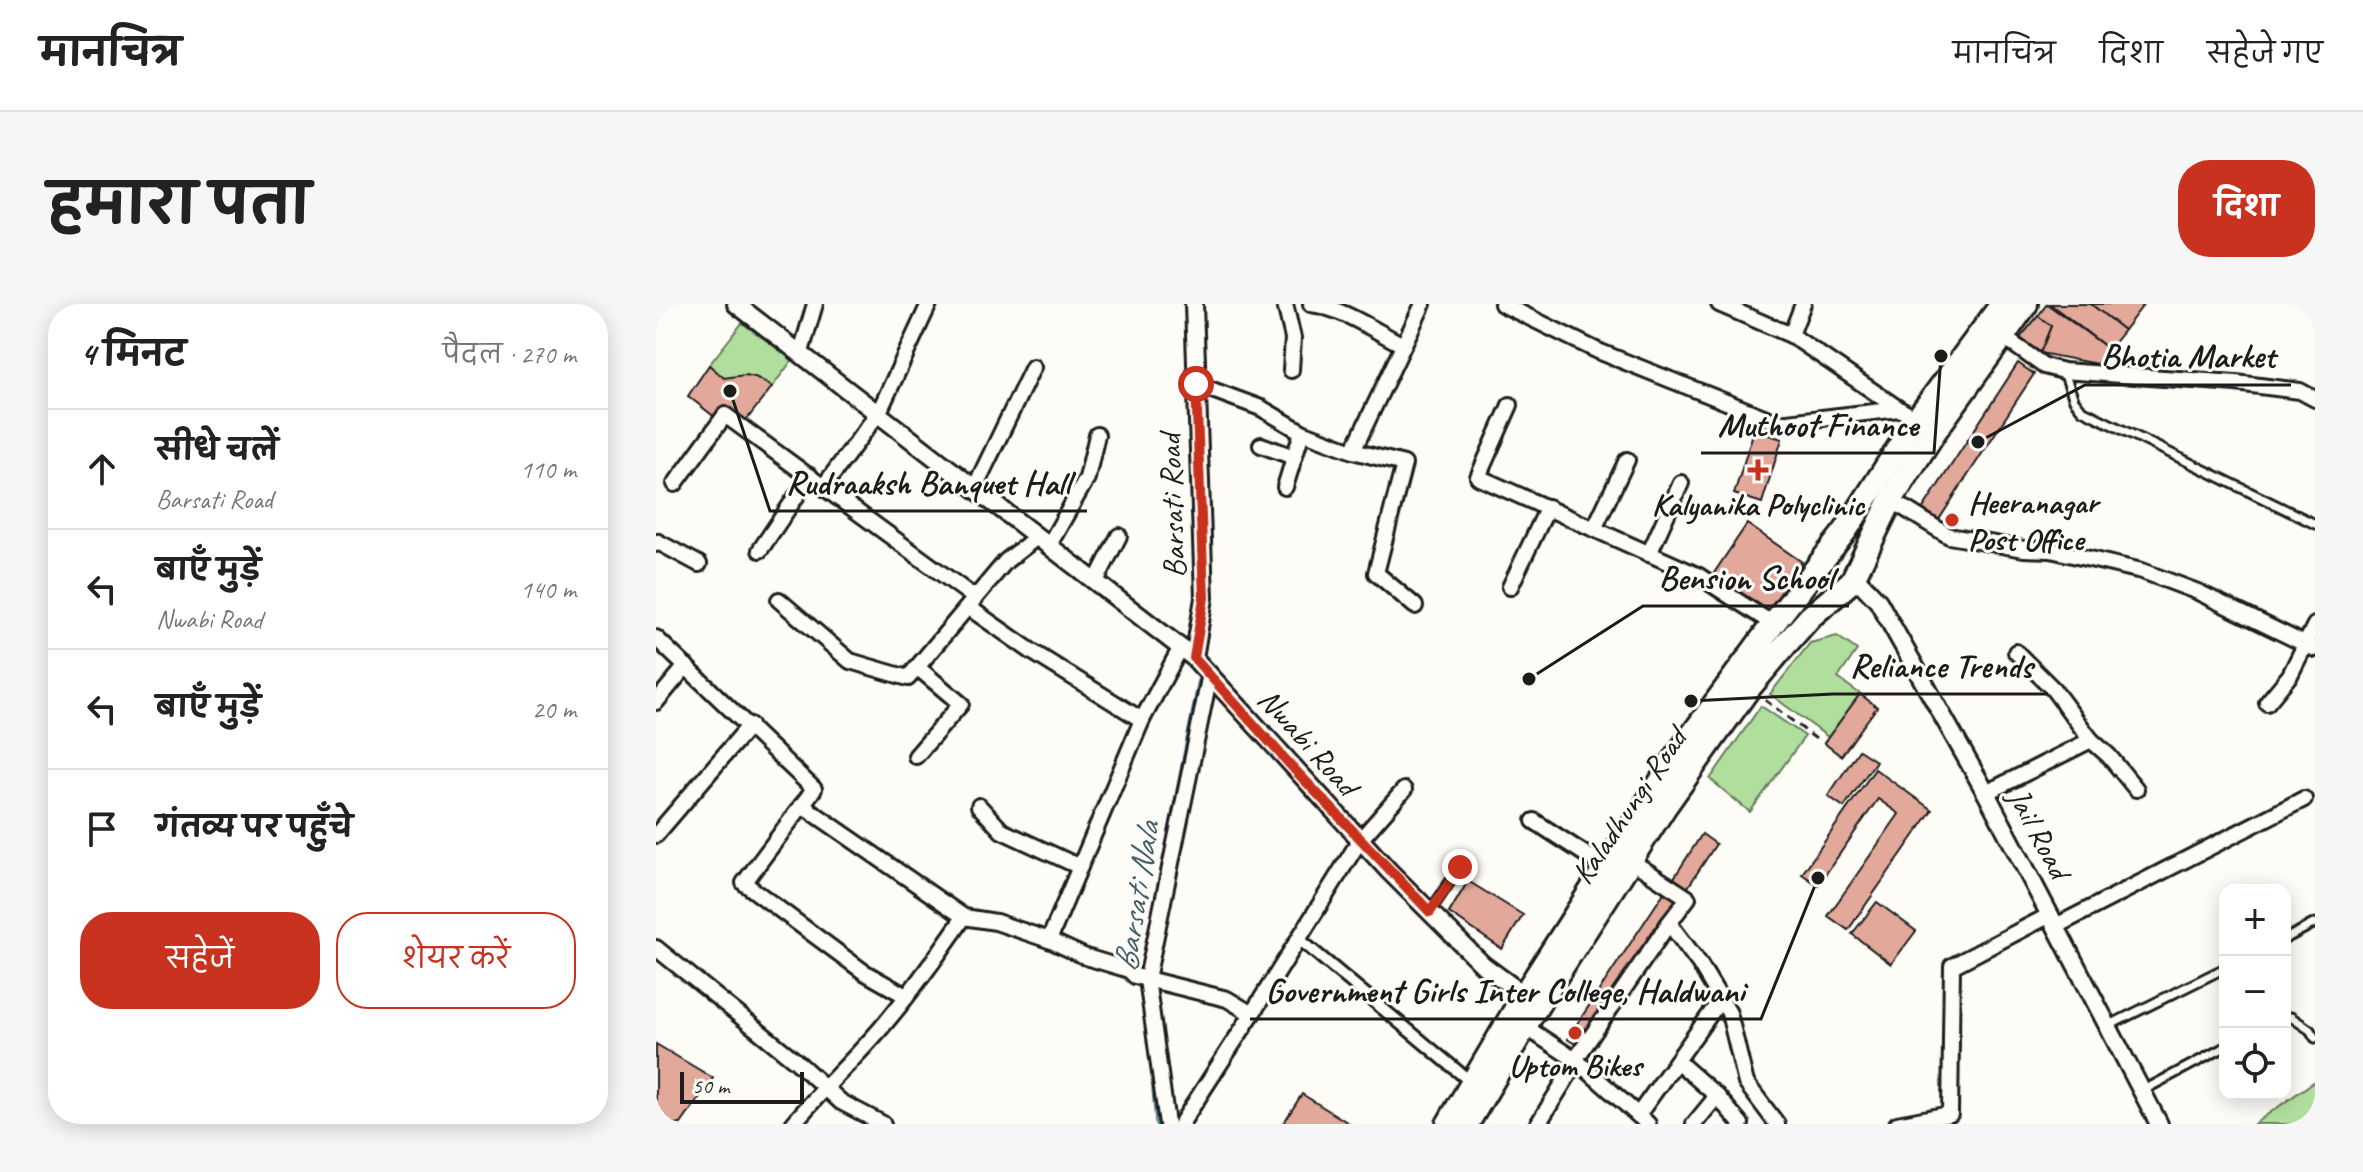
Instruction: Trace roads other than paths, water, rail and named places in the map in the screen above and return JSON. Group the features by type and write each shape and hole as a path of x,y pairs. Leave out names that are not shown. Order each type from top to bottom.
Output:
{"main road":[{"name":"Kaladhungi Road","path":"1448,1124 1472,1083 1749,688 1810,617 1855,577 1891,500 1917,420 2002,336 2026,304"},
{"name":"Kaladhungi Road","path":"1467,1124 1524,1026 1531,999 1605,867 1681,750 1846,530 1996,306"},
{"path":"1846,530 1859,536 1867,546"},
{"path":"1813,574 1822,587 1838,594"}],"street":[{"name":"Nwabi Road","path":"736,304 1188,652 1430,912 1483,965 1531,999"},
{"path":"801,352 815,304"},
{"path":"824,486 879,412 929,304"},
{"name":"Barsati Road","path":"1188,652 1204,598 1194,304"},
{"path":"1285,304 1293,338 1291,370"},
{"path":"1311,304 1344,315 1403,345"},
{"path":"1353,451 1423,304"},
{"path":"1502,304 1532,311 1598,351 1779,423 1917,420"},
{"path":"1719,304 1791,335 1917,420"},
{"path":"1791,335 1803,304"},
{"path":"2002,336 2044,366 2063,371 2236,383 2300,391 2315,398"},
{"path":"975,487 1033,367"},
{"path":"1196,384 1261,408 1302,432 1353,451 1404,464 1376,573 1415,606"},
{"path":"1510,405 1478,477 1699,576 1773,624"},
{"path":"675,484 725,415 824,486 1031,651 1142,720"},
{"path":"1285,487 1302,432"},
{"path":"779,600 850,661 908,678 1006,561 1043,541 1087,478 1097,435"},
{"path":"1261,445 1294,457"},
{"path":"1594,529 1627,460"},
{"path":"760,550 810,476"},
{"path":"1649,554 1681,483"},
{"path":"1891,500 1949,536 2024,549 2051,550 2142,571 2198,592 2311,647"},
{"path":"1510,587 1548,507"},
{"path":"1096,581 1119,536"},
{"path":"656,544 658,542 699,564"},
{"name":"Jail Road","path":"1855,577 1878,601 1986,793 2159,1124"},
{"path":"2267,703 2311,647 2315,625"},
{"path":"656,638 814,789 744,883 864,972 906,996"},
{"path":"1049,940 1142,720 1188,652"},
{"path":"2016,652 2053,689 2091,740 2109,756 2136,789"},
{"path":"656,702 686,666"},
{"path":"916,756 961,704 917,667"},
{"path":"1167,1124 1141,978 1210,674"},
{"path":"656,835 750,725"},
{"path":"1986,793 2091,740"},
{"path":"1181,1124 1360,840 1404,790"},
{"path":"1897,1124 1950,1119 1952,966 2304,799"},
{"path":"802,805 964,917 996,922 1049,940 1086,957 1129,970 1141,978 1227,999 1252,1014"},
{"path":"979,806 1002,831 1080,867"},
{"path":"1534,821 1605,867"},
{"path":"1538,1124 1576,1060 1688,898 1630,860"},
{"path":"793,1124 865,1046 964,917"},
{"path":"1669,923 1699,963 1729,1013 1746,1083 1777,1124"},
{"path":"1299,939 1472,1083"},
{"path":"656,948 797,1062 841,1102 883,1124"},
{"path":"1524,1026 1576,1060 1643,1120 1677,1061 1721,999"},
{"path":"1677,1061 1717,1096 1741,1124"},
{"path":"1694,1124 1717,1096"}],"lane":[{"path":"2063,371 2074,400 2082,410 2315,524"},
{"path":"1430,912 1460,867"},
{"path":"2291,936 2315,923"},
{"path":"2108,1026 2219,971"},
{"path":"2291,1017 2310,1030 2315,1038"},
{"path":"2142,1091 2219,1050"}],"waterway":[{"name":"Barsati Nala","path":"1145,957 1200,679"},
{"name":"Barsati Nala","path":"1150,1046 1157,1124"}],"place":[{"name":"Muthoot Finance","path":"1941,356"},
{"name":"Rudraaksh Banquet Hall","path":"730,391"},
{"name":"Bhotia Market","path":"1978,442"},
{"name":"Kalyanika Polyclinic","path":"1758,470"},
{"name":"Heeranagar Post Office","path":"1952,520"},
{"name":"Bension School","path":"1529,679"},
{"name":"Reliance Trends","path":"1691,701"},
{"name":"Government Girls Inter College, Haldwani","path":"1818,878"},
{"name":"Uptom Bikes","path":"1575,1033"}]}
